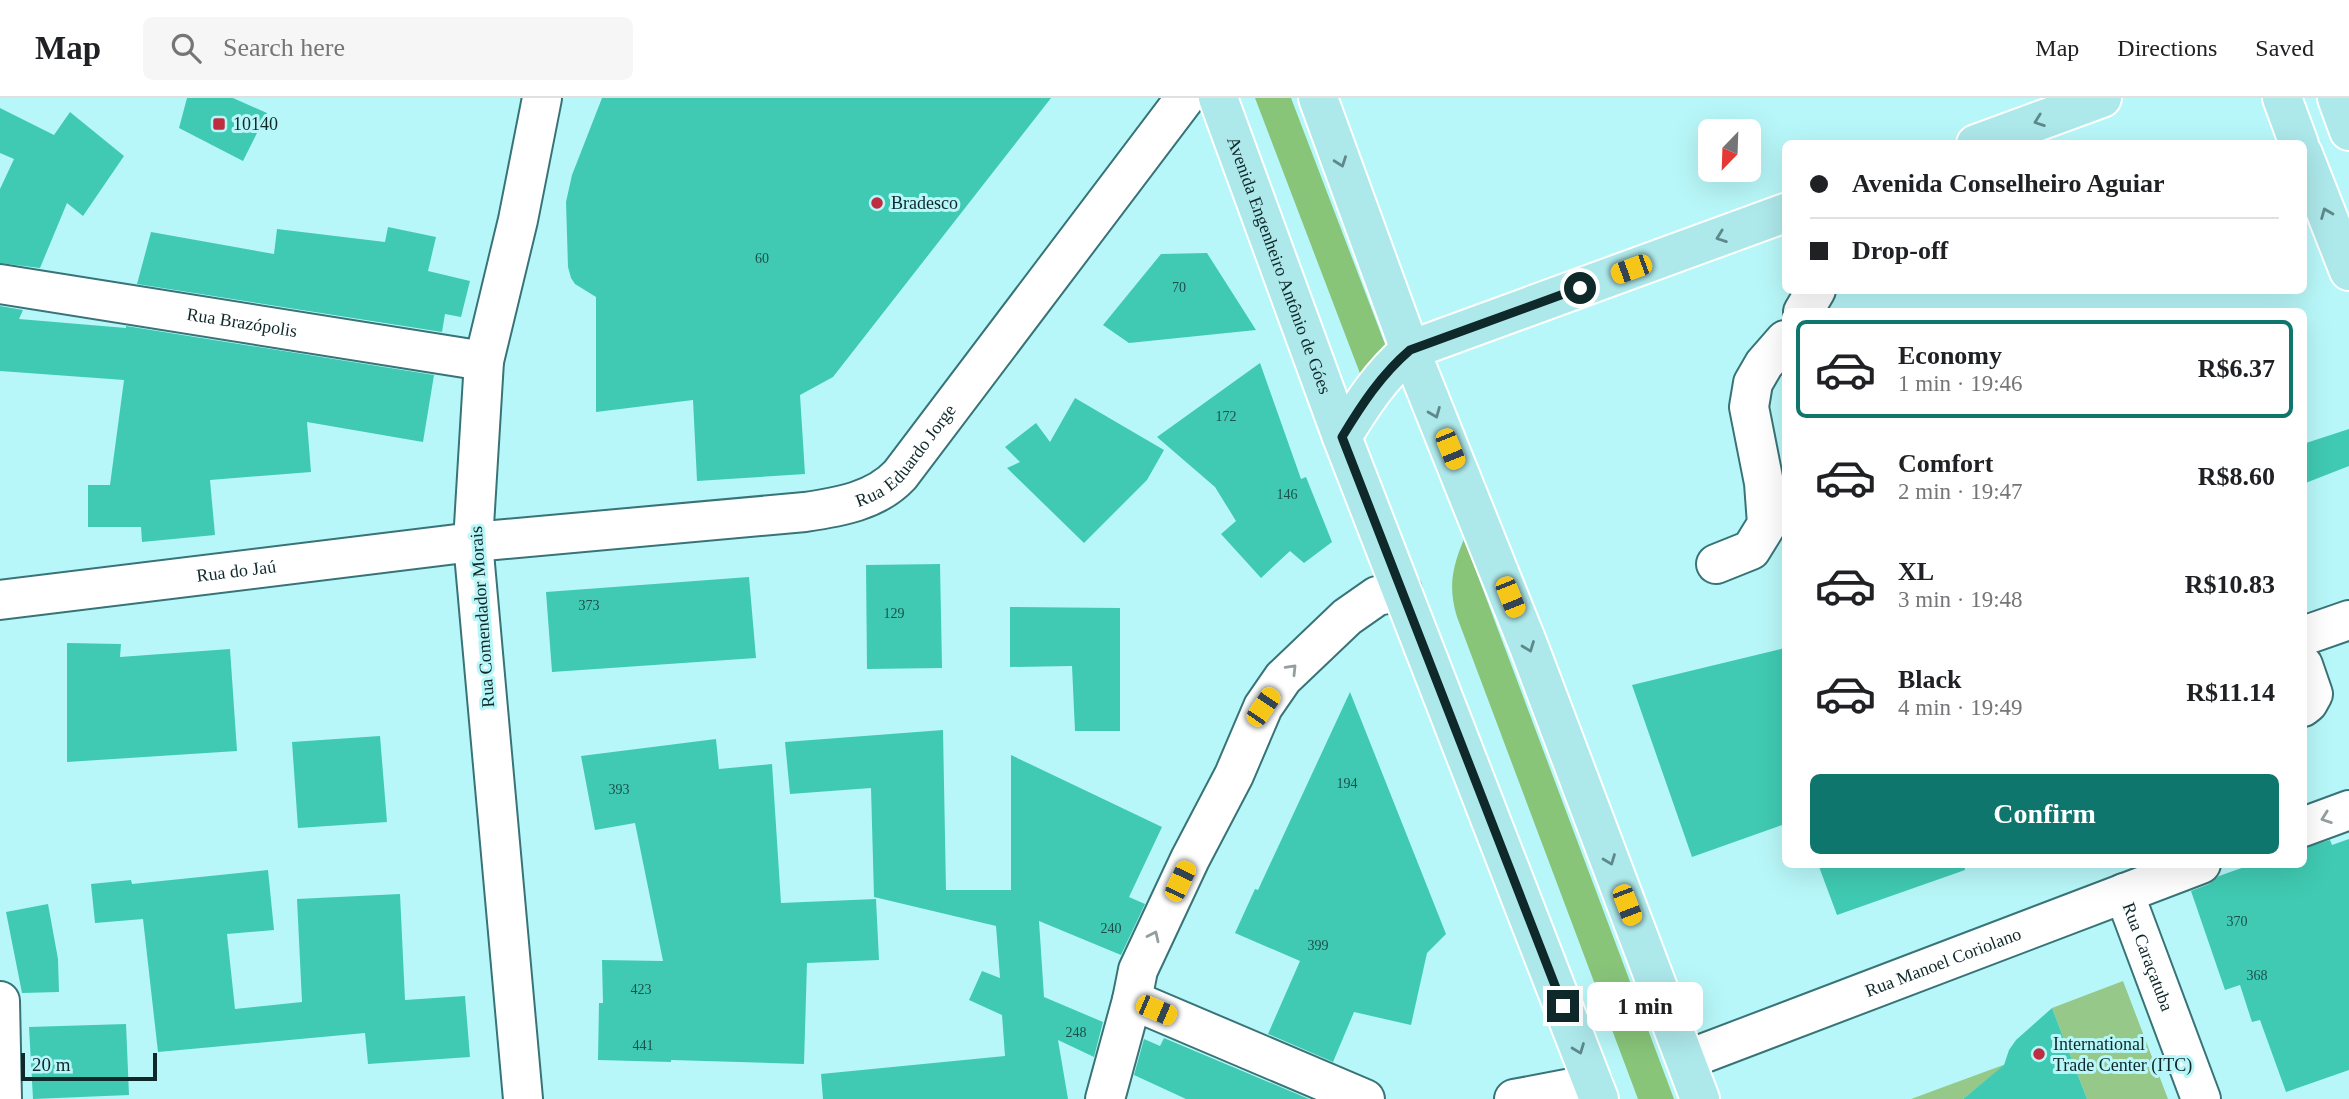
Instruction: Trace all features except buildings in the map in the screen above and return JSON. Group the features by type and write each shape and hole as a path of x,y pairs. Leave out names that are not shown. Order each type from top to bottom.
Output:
{"main road":[{"name":"Avenida Engenheiro Antônio de Góes","path":"1217,98 1342,437 1596,1092"},
{"path":"1318,98 1410,350 1529,647 1700,1099"},
{"path":"1987,140 2102,98"},
{"path":"2282,98 2298,140"},
{"path":"2337,98 2349,131"},
{"path":"2307,164 2349,271"},
{"path":"1342,437 1370,392 1388,369 1410,350 1782,214"}],"street":[{"name":"Rua Comendador Morais","path":"523,1099 473,542 484,360 518,220 542,98"},
{"name":"Rua Eduardo Jorge","path":"473,542 805,512 849,504 889,486 1185,98"},
{"name":"Rua Brazópolis","path":"0,284 484,360"},
{"path":"1716,564 1751,550 1767,524 1764,483 1749,407 1753,383 1764,364 1782,343"},
{"name":"Rua do Jaú","path":"0,600 473,542"},
{"path":"1105,1099 1138,970 1190,859 1234,775 1263,707 1283,678 1347,617 1377,596 1402,591"},
{"path":"2307,635 2349,620"},
{"path":"2307,678 2312,694 2307,704"},
{"path":"2307,826 2349,810"},
{"name":"Rua Manoel Coriolano","path":"1686,1060 2190,868"},
{"name":"Rua Caraçatuba","path":"2124,893 2201,1099"},
{"path":"1132,1000 1365,1099"},
{"path":"0,1002 2,1088"},
{"path":"1514,1099 1596,1092"}],"green space":[{"path":"1255,98 1291,98 1388,352 1364,384"},
{"path":"1464,539 1674,1099 1638,1099 1457,617 1453,578"},
{"path":"2123,981 2168,1099 2087,1099 2052,1008"},
{"path":"2006,1064 1963,1099 1911,1099"}],"place":[{"name":"10140","path":"219,124"},
{"name":"Bradesco","path":"877,203"},
{"name":"International Trade Center (ITC)","path":"2039,1054"}],"route":[{"path":"1563,1006 1342,437 1370,392 1388,369 1410,350 1580,288"}]}
